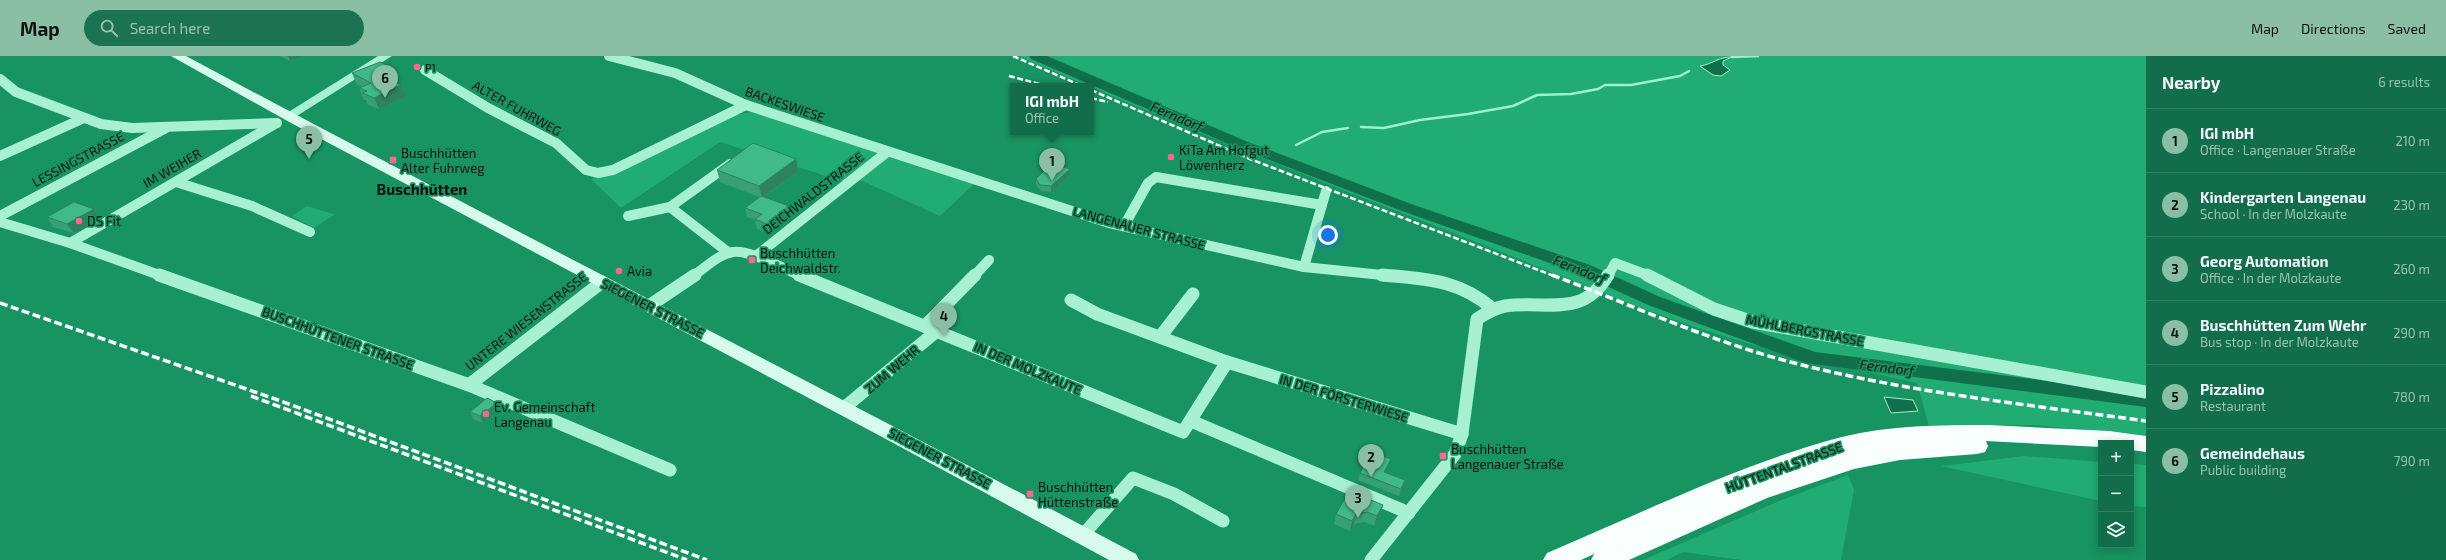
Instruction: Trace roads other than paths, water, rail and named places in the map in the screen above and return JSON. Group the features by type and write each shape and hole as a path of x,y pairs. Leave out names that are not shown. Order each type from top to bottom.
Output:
{"highway":[{"name":"HÜTTENTALSTRASSE","path":"1556,560 1766,470 1843,445 1910,434 1989,433 2109,439 2146,444"},
{"name":"HÜTTENTALSTRASSE","path":"1604,560 1780,482 1855,460 1926,449 2000,446 2098,450"},
{"path":"2134,453 2146,455"}],"main road":[{"name":"SIEGENER STRASSE","path":"177,56 282,120 845,407 1128,560"}],"street":[{"path":"0,79 16,92 101,124 132,128 282,120 386,56"},
{"name":"BACKESWIESE","path":"609,56 675,73 746,105 887,152 954,172"},
{"name":"ALTER FUHRWEG","path":"425,70 488,108 556,143 582,168 598,173 613,170 746,105"},
{"path":"0,156 84,118"},
{"name":"IM WEIHER","path":"70,243 282,120"},
{"name":"LESSINGSTRASSE","path":"0,216 169,126"},
{"name":"DEICHWALDSTRASSE","path":"756,256 887,152"},
{"path":"628,216 670,207 732,162"},
{"name":"LANGENAUER STRASSE","path":"954,172 1124,226 1304,267 1437,280 1466,290 1483,300 1493,309"},
{"path":"1124,226 1148,183 1156,177 1322,205"},
{"path":"176,182 252,206 310,232"},
{"path":"1304,267 1326,191"},
{"path":"649,306 729,253 670,207"},
{"name":"BUSCHHÜTTENER STRASSE","path":"0,222 70,243 469,385 670,470"},
{"name":"IN DER MOLZKAUTE","path":"729,253 742,252 756,256 1183,432 1191,421"},
{"path":"925,326 989,260"},
{"name":"MÜHLBERGSTRASSE","path":"1462,434 1477,319 1493,309 1513,305 1577,302 1587,299 1599,288 1615,263 1651,276 1714,309 1753,322 1812,334 1888,345 2146,392"},
{"name":"UNTERE WIESENSTRASSE","path":"469,385 602,282"},
{"path":"1160,337 1193,294"},
{"name":"IN DER FÖRSTERWIESE","path":"1071,300 1097,314 1227,362 1462,434"},
{"name":"ZUM WEHR","path":"845,407 938,330"},
{"path":"1227,362 1191,421 1409,513"},
{"path":"1371,560 1454,454 1462,434"},
{"path":"1083,535 1133,478 1174,494 1223,521"}],"waterway":[{"name":"Ferndorf","path":"1036,56 1243,145 1408,208 1584,269 1654,301 1813,358 2146,400"},
{"path":"1732,57 1758,56"},
{"path":"1361,127 1384,128 1420,120 1468,114 1513,106 1537,95 1571,94 1598,89 1605,85 1631,85 1680,76 1689,71"},
{"path":"1296,145 1322,132 1348,128"},
{"name":"Ferndorf","path":"1278,159 1282,156"}],"railway":[{"path":"1013,56 1075,83"},
{"path":"1009,76 1036,83"},
{"path":"1094,91 1250,159 1554,276"},
{"path":"1094,99 1108,102"},
{"path":"1552,275 1676,324 1738,346 1802,365 1844,375 1930,391 2146,421"},
{"path":"0,303 278,400 707,560"},
{"path":"251,396 687,560"}],"place":[{"name":"P1","path":"417,67"},
{"name":"Gemeindehaus","path":"385,98"},
{"name":"KiTa Am Hofgut Löwenherz","path":"1171,157"},
{"name":"Pizzalino","path":"309,159"},
{"name":"Buschhütten Alter Fuhrweg","path":"393,160"},
{"name":"IGI mbH","path":"1052,181"},
{"name":"DS Fit","path":"79,221"},
{"name":"Buschhütten Deichwaldstr.","path":"752,260"},
{"name":"Avia","path":"619,271"},
{"name":"Buschhütten Zum Wehr","path":"944,336"},
{"name":"Ev. Gemeinschaft Langenau","path":"486,414"},
{"name":"Buschhütten Langenauer Straße","path":"1443,456"},
{"name":"Kindergarten Langenau","path":"1371,477"},
{"name":"Buschhütten Hüttenstraße","path":"1030,494"},
{"name":"Georg Automation","path":"1358,518"}],"district":[{"name":"Buschhütten","path":"422,189"}]}
